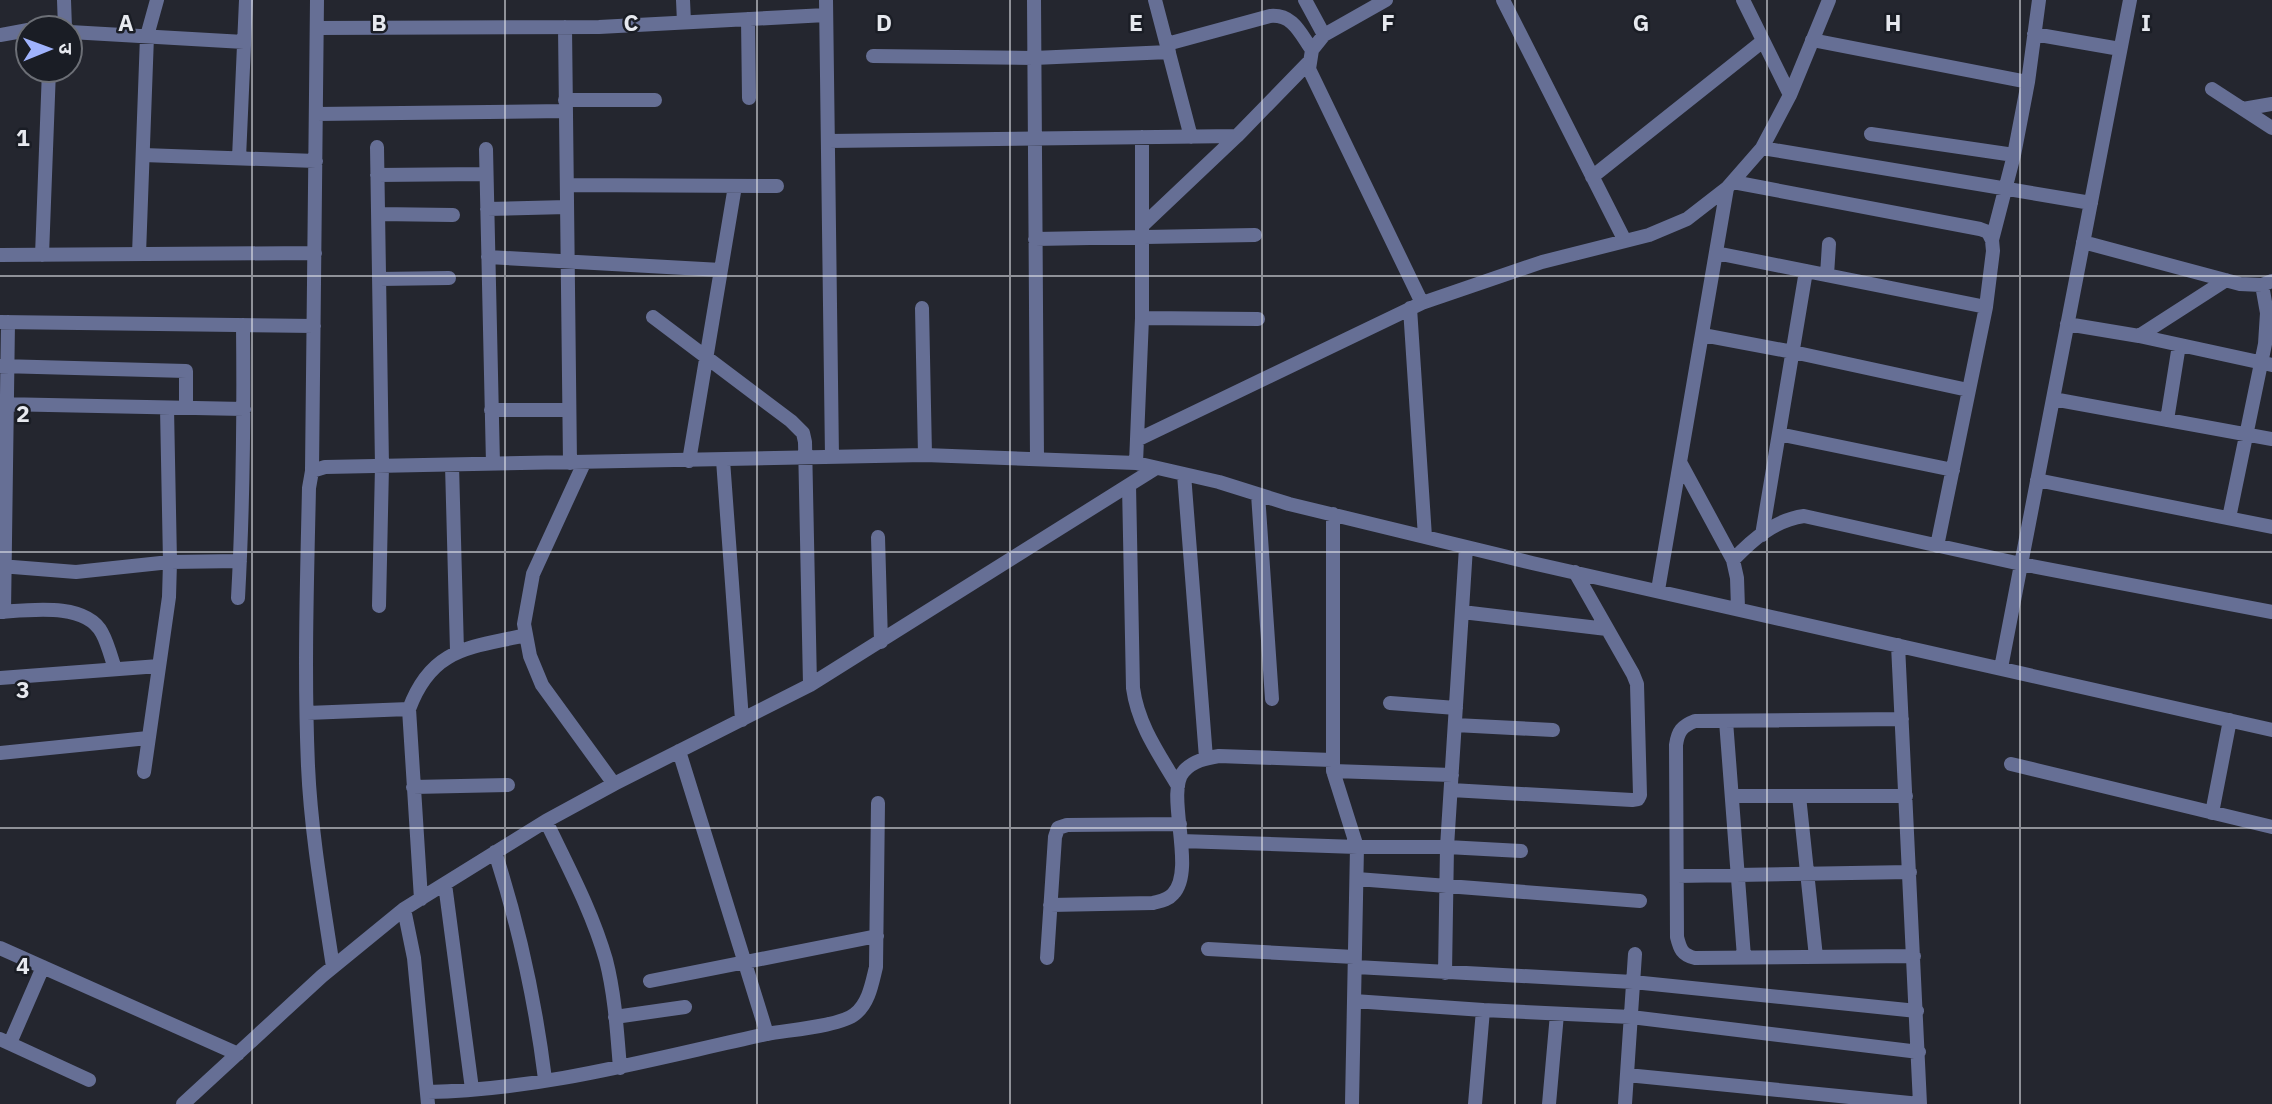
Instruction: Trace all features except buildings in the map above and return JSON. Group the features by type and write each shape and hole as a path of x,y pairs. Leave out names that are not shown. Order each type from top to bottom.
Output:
{"street":[{"path":"139,254 147,36 156,0"},
{"path":"239,158 246,0"},
{"path":"317,0 307,713 308,768 316,847 333,967"},
{"path":"683,0 684,22"},
{"path":"1034,0 1037,458"},
{"path":"1155,0 1191,137"},
{"path":"1306,0 1324,35"},
{"path":"1142,231 1237,136 1311,55 1324,35 1386,0"},
{"path":"1503,0 1625,241"},
{"path":"1743,0 1790,96"},
{"path":"1937,545 1986,307 1992,240 2014,155 2028,82 2039,0"},
{"path":"2001,668 2130,0"},
{"path":"1139,439 1416,305 1542,262 1649,235 1686,219 1730,185 1762,148 1790,96 1824,4"},
{"path":"317,28 565,27 748,19 826,7 832,457"},
{"path":"873,55 1034,58 1168,48 1270,16 1281,15 1290,20 1311,55 1309,69 1416,305 1425,537"},
{"path":"748,19 749,98"},
{"path":"565,27 569,410 577,463 533,574 524,624 530,656 542,685 614,784"},
{"path":"84,33 244,42"},
{"path":"2034,34 2120,49"},
{"path":"1812,40 2028,82"},
{"path":"1592,177 1763,41"},
{"path":"41,255 48,84"},
{"path":"2212,89 2272,128"},
{"path":"316,114 566,106 655,100"},
{"path":"2243,109 2272,104"},
{"path":"1871,134 2014,155"},
{"path":"828,141 1237,136"},
{"path":"1136,463 1142,318 1142,137"},
{"path":"377,146 382,466 379,606"},
{"path":"1762,148 2091,203"},
{"path":"486,149 492,464"},
{"path":"143,155 316,161"},
{"path":"377,175 486,174"},
{"path":"1730,185 1980,229 1987,232 1992,240"},
{"path":"1658,590 1730,185"},
{"path":"567,186 777,186"},
{"path":"689,461 735,186"},
{"path":"487,209 567,207"},
{"path":"378,214 453,215"},
{"path":"1035,239 1142,231 1255,235"},
{"path":"2083,242 2251,286 2268,282 2267,364 2247,435 2229,518"},
{"path":"1827,275 1829,244"},
{"path":"0,255 314,253"},
{"path":"1716,253 1986,307"},
{"path":"488,257 721,270"},
{"path":"1762,535 1807,271"},
{"path":"379,279 449,278"},
{"path":"2139,336 2226,280"},
{"path":"922,307 925,455"},
{"path":"653,317 791,421 803,433 810,685"},
{"path":"1142,318 1258,319"},
{"path":"115,669 102,631 89,617 71,612 2,612 4,322 314,326"},
{"path":"2067,324 2139,336 2267,364"},
{"path":"238,598 244,409 243,325"},
{"path":"1703,335 1968,390"},
{"path":"2167,420 2179,345"},
{"path":"4,366 186,371 186,408"},
{"path":"2053,399 2272,439"},
{"path":"4,404 244,409"},
{"path":"144,772 169,597 167,408"},
{"path":"491,410 569,410"},
{"path":"1779,433 1953,470"},
{"path":"312,471 325,467 925,455 1136,463 1466,547 2272,730"},
{"path":"723,460 742,720"},
{"path":"1681,462 1733,560 1737,578 1738,608"},
{"path":"452,465 457,651"},
{"path":"183,1104 333,967 404,909 546,821 810,685 1156,468"},
{"path":"1184,474 1206,758"},
{"path":"2037,480 2272,527"},
{"path":"1129,485 1133,688 1136,708 1144,730 1178,786"},
{"path":"1258,494 1272,699"},
{"path":"1333,514 1333,765 1357,847 1352,1104"},
{"path":"1733,560 1783,521 1804,516 2021,564 2272,612"},
{"path":"878,537 881,642"},
{"path":"1445,973 1447,847 1466,547"},
{"path":"2,566 76,572 170,562 240,561"},
{"path":"1050,905 1153,903 1167,900 1175,893 1181,873 1178,786 1183,771 1206,758 1219,756 1333,765 1451,783 1638,799 1637,684 1575,572"},
{"path":"1462,612 1607,629"},
{"path":"421,899 409,709 415,693 439,662 457,651 526,635"},
{"path":"1627,1075 1920,1104 1898,645"},
{"path":"0,678 159,666"},
{"path":"1390,703 1456,708"},
{"path":"307,713 409,709"},
{"path":"1902,719 1695,721 1684,725 1678,734 1676,745 1677,937 1680,949 1686,956 1695,958 1914,956"},
{"path":"2212,813 2230,720"},
{"path":"1727,721 1744,957"},
{"path":"1455,725 1553,730"},
{"path":"0,753 148,738"},
{"path":"679,751 768,1034"},
{"path":"2011,764 2272,827"},
{"path":"414,787 508,785"},
{"path":"1732,796 1906,796"},
{"path":"1799,796 1816,957"},
{"path":"404,909 414,958 428,1098 620,1068 842,1020 854,1015 863,1005 871,989 876,967 878,803"},
{"path":"546,821 595,926 607,963 620,1068"},
{"path":"1047,958 1055,836 1058,828 1067,825 1180,824"},
{"path":"1181,841 1521,851"},
{"path":"495,852 513,907 527,964 545,1079"},
{"path":"1677,876 1910,872"},
{"path":"1357,879 1640,901"},
{"path":"445,884 472,1090"},
{"path":"650,981 877,936"},
{"path":"0,948 238,1054"},
{"path":"1208,949 1445,973 1633,982 1917,1011"},
{"path":"1625,1104 1635,954"},
{"path":"43,967 5,1041 89,1080"},
{"path":"1354,1001 1631,1017 1919,1052"},
{"path":"615,1017 685,1007"},
{"path":"1475,1104 1483,1010"},
{"path":"1549,1104 1557,1014"}]}
